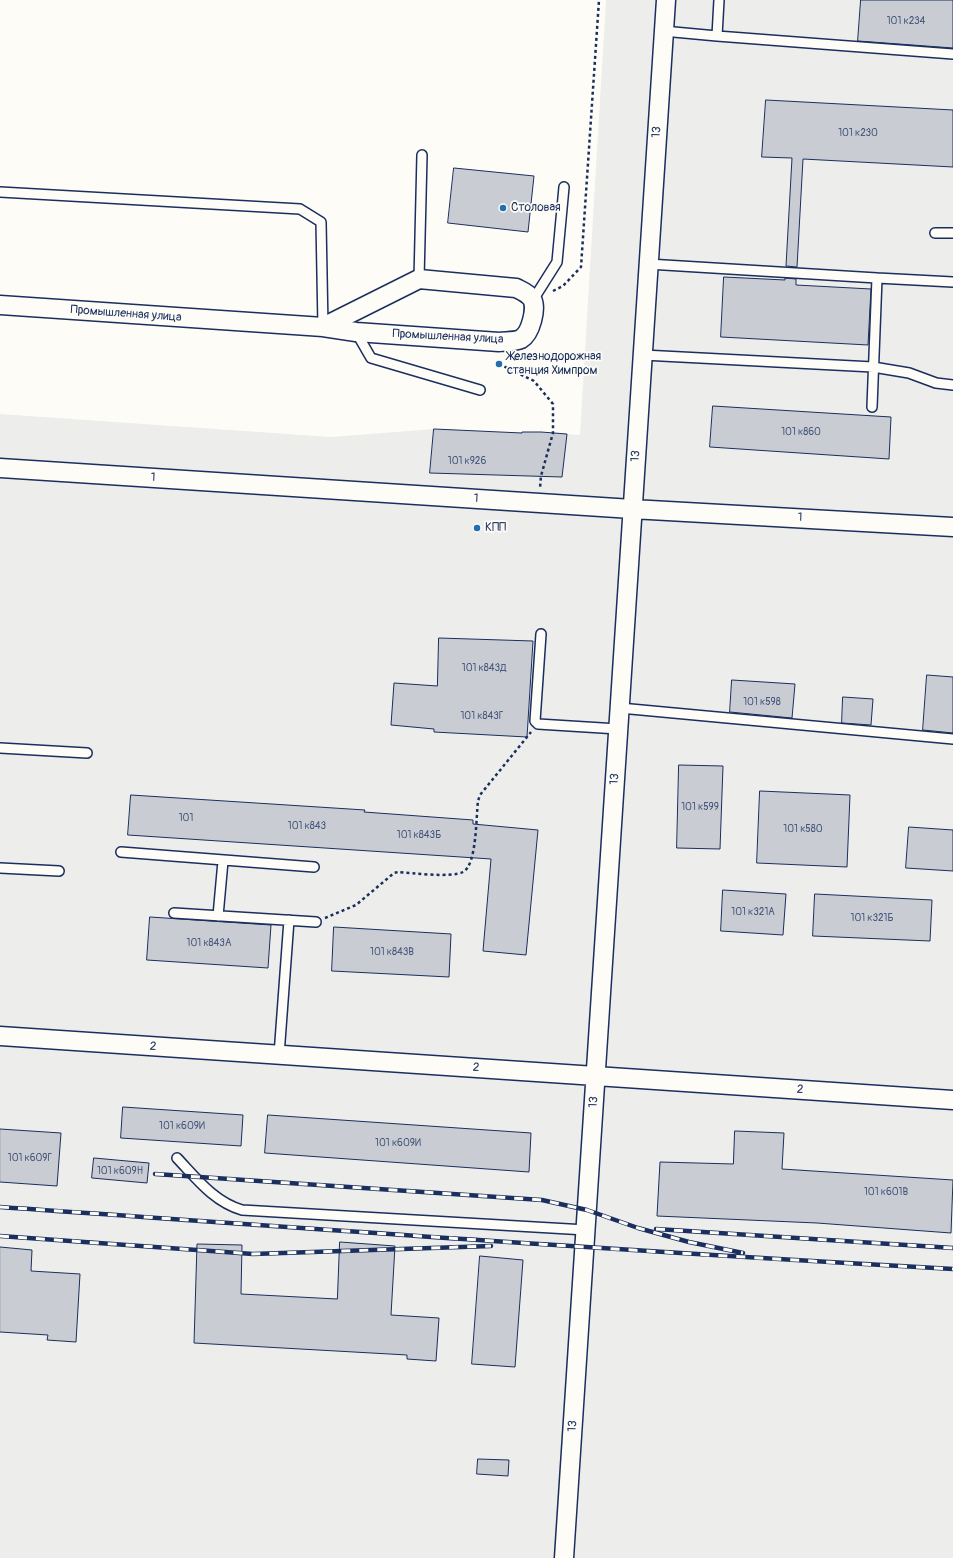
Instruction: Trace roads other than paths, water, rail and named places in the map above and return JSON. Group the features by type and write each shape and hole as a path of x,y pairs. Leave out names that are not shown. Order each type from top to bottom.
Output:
{"street":[{"name":"13","path":"564,1558 666,0"},
{"path":"323,327 419,279 516,288 527,293 533,300"},
{"name":"Промышленная улица","path":"0,305 323,327 356,332 499,342 519,340 527,334 532,321 533,300"},
{"name":"1","path":"0,468 632,509 953,527"},
{"name":"2","path":"0,1036 953,1100"}],"lane":[{"path":"717,36 719,0"},
{"path":"663,31 953,54"},
{"path":"419,279 422,155"},
{"path":"533,300 557,262 564,188"},
{"path":"0,192 300,209 320,222 323,327"},
{"path":"935,233 953,233"},
{"path":"648,264 953,282"},
{"path":"872,407 872,367 877,278"},
{"path":"356,332 371,358 480,390"},
{"path":"643,354 872,367 909,373 936,382 953,385"},
{"path":"541,634 535,721 538,724 618,729"},
{"path":"620,708 888,732 953,740"},
{"path":"0,748 87,753"},
{"path":"121,852 314,867"},
{"path":"218,916 223,861"},
{"path":"0,868 59,871"},
{"path":"174,913 316,922"},
{"path":"279,1055 289,920"},
{"path":"177,1158 218,1199 229,1206 242,1210 586,1230"}],"railway":[{"path":"155,1174 542,1200 587,1210 638,1228 689,1242 743,1253"},
{"path":"0,1207 596,1248 953,1269"},
{"path":"656,1229 953,1248"},
{"path":"0,1236 253,1254 491,1246"}],"place":[{"name":"Столовая","path":"503,208"},
{"name":"Железнодорожная станция Химпром","path":"499,364"},
{"name":"КПП","path":"477,528"}]}
